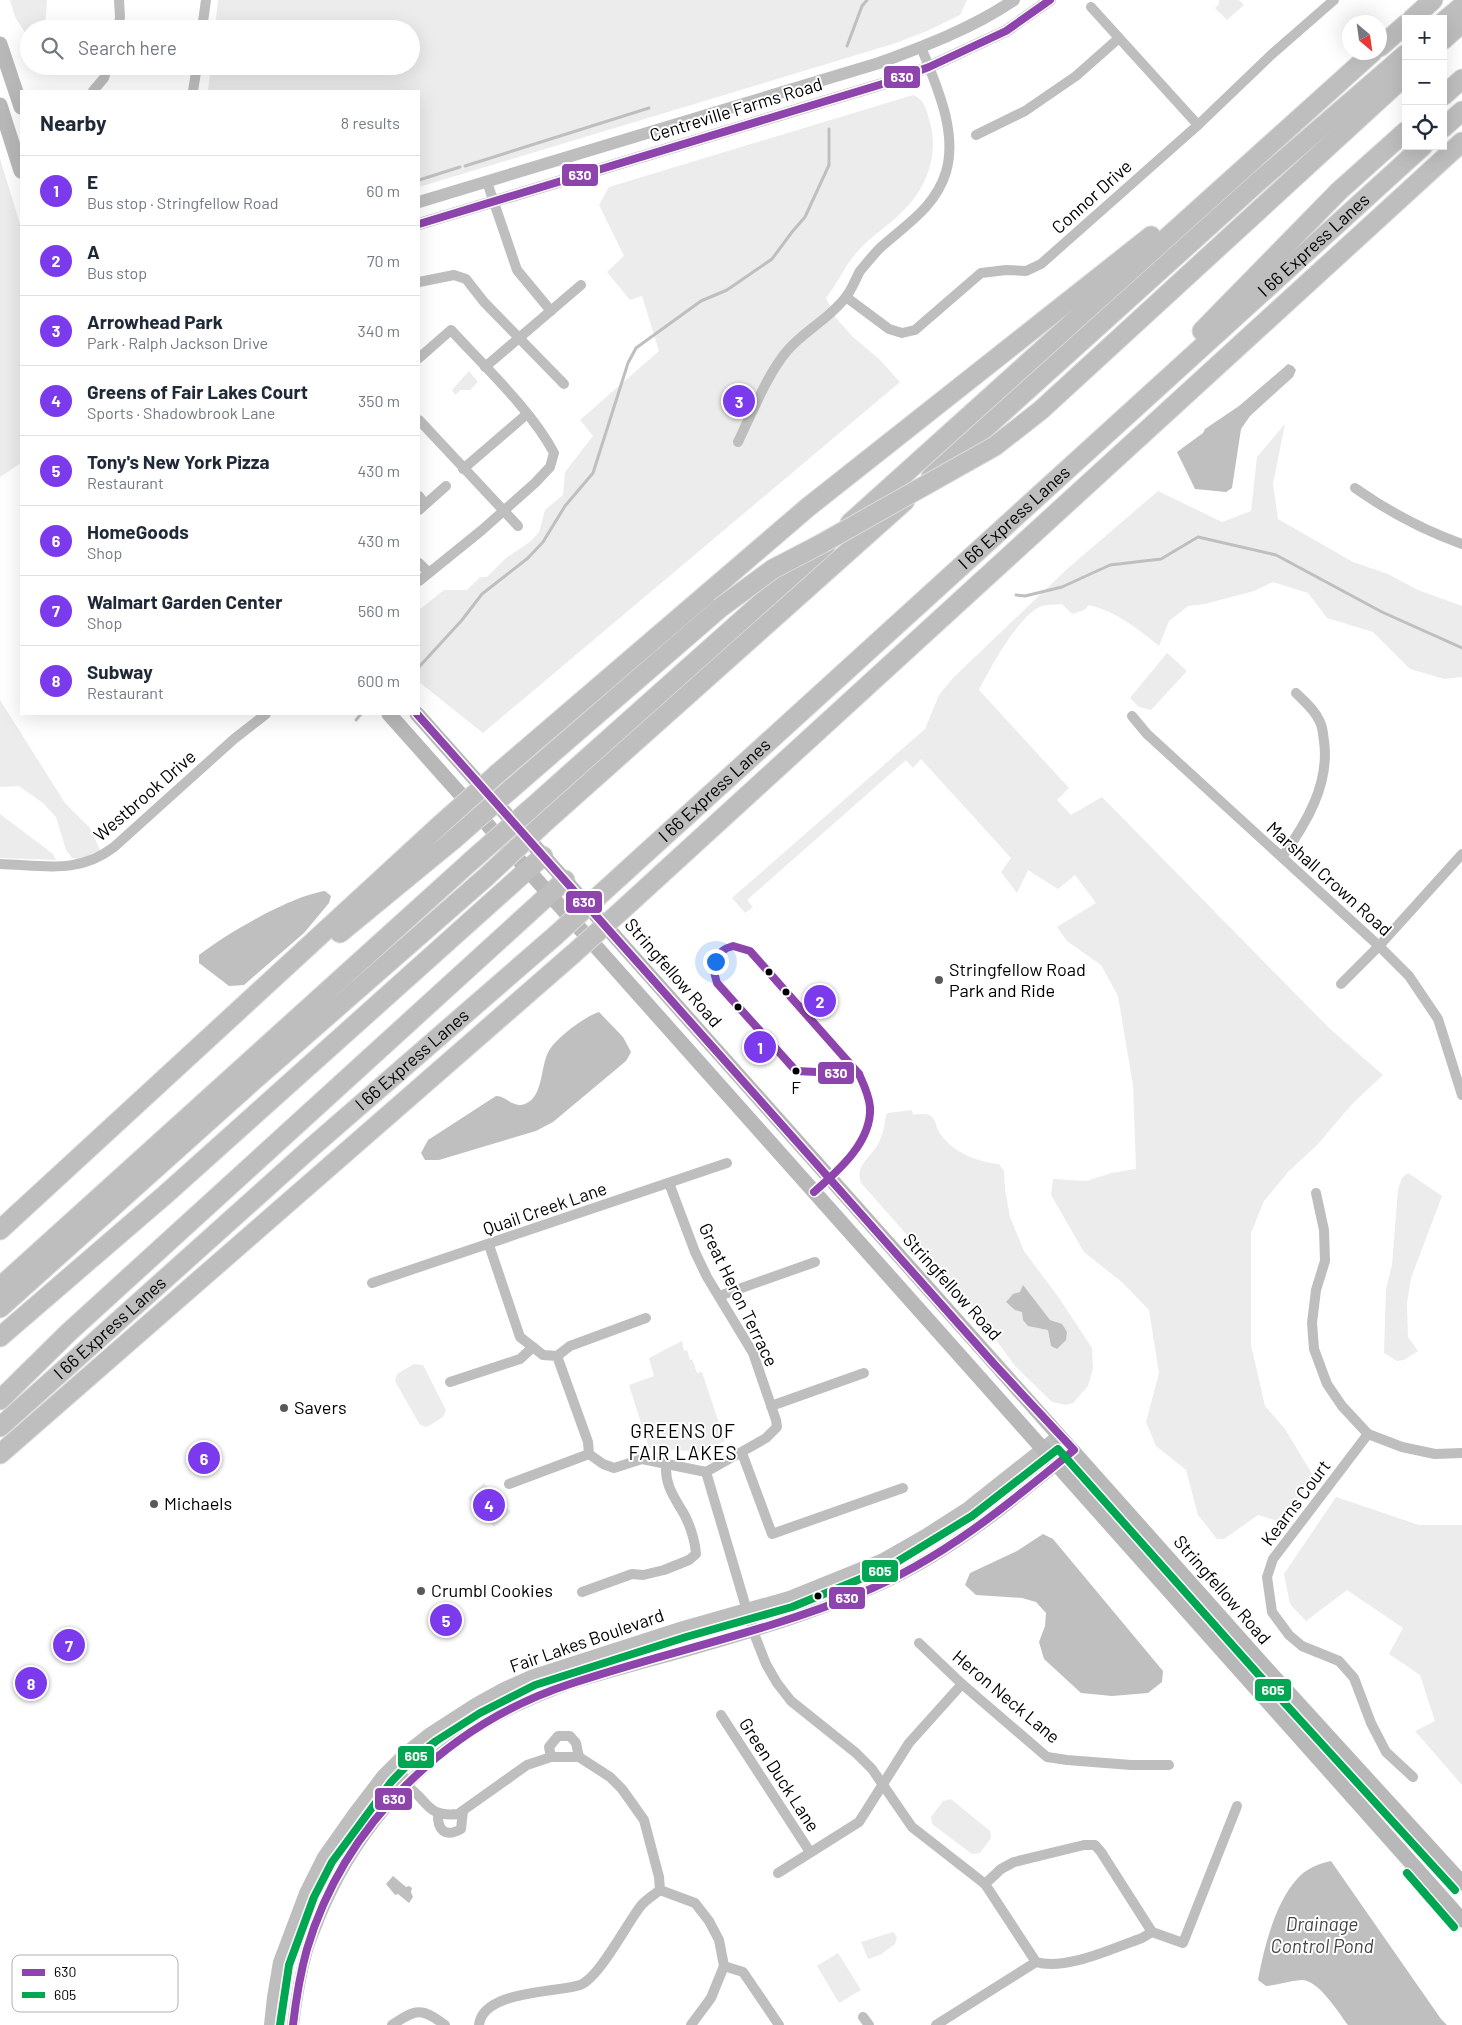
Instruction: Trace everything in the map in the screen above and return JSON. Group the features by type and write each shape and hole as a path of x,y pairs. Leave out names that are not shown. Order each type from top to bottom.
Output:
{"highway":[{"path":"1416,15 1433,0"},
{"path":"1447,19 1462,6"},
{"path":"1447,36 1462,23"},
{"path":"1387,41 1402,28"},
{"path":"0,1308 252,1082 486,877 1258,182 1402,57"},
{"path":"0,1287 471,861 826,545 1364,60"},
{"path":"222,1028 388,895 720,608 773,570 995,446 1042,410 1402,79"},
{"path":"1447,93 1462,80"},
{"path":"1447,124 1462,111"},
{"path":"0,1230 497,774 807,508 1282,134"},
{"path":"1065,471 1329,201 1402,134"},
{"path":"0,1454 573,954 1462,142"},
{"name":"I 66 Express Lanes","path":"0,1427 305,1154 556,935 1419,150"},
{"path":"0,1337 174,1187 543,856"},
{"path":"0,1400 68,1333 565,880"},
{"path":"0,1466 41,1418"}],"main road":[{"path":"0,44 20,104"},
{"path":"0,105 20,167"},
{"path":"390,715 1462,1920"},
{"name":"Stringfellow Road","path":"418,715 995,1365 1074,1450 1272,1674 1462,1883"}],"street":[{"path":"119,0 120,20"},
{"path":"203,20 206,0"},
{"name":"Centreville Farms Road","path":"420,202 879,63 921,47 996,12 1014,0"},
{"name":"Centreville Farms Road","path":"420,224 888,82 929,67 1006,30 1050,0"},
{"name":"Connor Drive","path":"846,297 889,329 902,334 915,330 981,273 1006,270 1026,271 1042,264 1334,0"},
{"path":"1091,7 1198,124"},
{"path":"976,135 1026,111 1076,76 1119,38"},
{"path":"738,442 777,365 787,351 846,297 860,272 879,249 918,217 935,194 946,172 950,142 944,111 921,47"},
{"path":"94,90 105,75"},
{"path":"194,90 196,75"},
{"path":"487,182 517,270 551,311"},
{"path":"420,282 454,275 466,279 484,302 564,384"},
{"path":"485,367 581,285"},
{"path":"420,357 451,330 527,414 554,453 550,468 535,483 482,530 420,579"},
{"path":"463,469 527,414"},
{"path":"420,421 518,526"},
{"path":"421,503 446,486"},
{"path":"1355,488 1382,507 1427,531 1462,544"},
{"path":"420,564 428,572"},
{"path":"1282,857 1311,812 1322,779 1325,752 1321,724 1311,707 1296,693"},
{"name":"Westbrook Drive","path":"0,864 74,866 101,856 114,847 234,739 265,715"},
{"name":"Marshall Crown Road","path":"1132,716 1147,734 1379,946 1409,976 1438,1019 1462,1095"},
{"path":"1341,984 1379,946 1462,854"},
{"name":"Quail Creek Lane","path":"372,1283 727,1163"},
{"name":"Great Heron Terrace","path":"669,1183 695,1252 753,1353 777,1427 766,1438 706,1472"},
{"path":"1316,1193 1324,1230 1325,1260 1316,1290 1312,1323 1314,1349 1326,1384 1342,1406 1368,1434 1402,1447 1435,1454 1462,1453"},
{"path":"489,1245 520,1336 544,1355 556,1356 570,1346 646,1318"},
{"path":"719,1296 815,1262"},
{"path":"450,1382 520,1359 533,1347"},
{"path":"556,1356 588,1442 590,1454 603,1464 614,1468 642,1459 706,1472 753,1631 766,1664 778,1683 791,1702 856,1753 872,1769 912,1827 985,1884 1036,1962 1044,1965 1067,1964 1142,1938 1152,1932"},
{"path":"771,1406 864,1373"},
{"name":"Kearns Court","path":"1368,1434 1273,1559 1267,1577 1272,1612 1289,1635 1302,1646 1338,1661 1354,1678 1371,1723 1386,1752 1413,1777"},
{"name":"Fair Lakes Boulevard","path":"270,2025 280,1962 305,1893 323,1857 383,1775 430,1733 504,1688 568,1663 805,1591 883,1559 967,1508 1059,1435"},
{"name":"Fair Lakes Boulevard","path":"293,2025 297,1993 307,1949 338,1876 368,1831 406,1785 436,1757 479,1726 536,1697 569,1684 753,1631 846,1599 892,1579 935,1555 976,1528 1074,1450"},
{"path":"742,1453 772,1534 904,1488"},
{"path":"509,1484 590,1454"},
{"path":"582,1592 632,1574 644,1575 664,1570 689,1560 696,1554 695,1545 682,1510 672,1496 665,1477 666,1465"},
{"name":"Heron Neck Lane","path":"919,1643 962,1684 1047,1757 1131,1765 1169,1765"},
{"name":"Green Duck Lane","path":"778,1873 859,1822 909,1743 962,1684"},
{"name":"Green Duck Lane","path":"721,1715 810,1852"},
{"path":"551,1757 549,1747 558,1736 570,1736 576,1743 579,1757"},
{"path":"383,1775 406,1785 434,1811 444,1816 458,1814 463,1811 526,1765 551,1757 579,1757 610,1777 644,1820 660,1890"},
{"path":"398,1760 406,1785"},
{"path":"985,1884 1001,1869 1014,1862 1084,1845 1096,1845 1152,1932 1183,1943 1237,1806"},
{"path":"438,1813 437,1821 440,1828 446,1833 454,1833 461,1829 463,1811"},
{"path":"660,1890 696,1902 719,1940 724,1966 711,1998 691,2025"},
{"path":"479,2025 486,2012 499,2002 517,1996 581,1984 594,1974 641,1905 660,1890"},
{"path":"936,2025 1036,1962"},
{"path":"724,1966 743,1972 779,2025"},
{"path":"392,2025 407,2015 416,2012 429,2013 445,2025"}],"shaded area":[{"path":"10,0 47,0 45,20 20,20 20,25 15,17"},
{"path":"218,0 967,0 960,15 927,31 893,44 420,187 420,90 208,90 210,75 420,75 420,20 216,20"},
{"path":"1219,0 1239,0 1244,5 1227,20 1215,8 1219,4"},
{"path":"913,95 924,104 932,132 932,157 929,170 918,193 896,218 853,256 826,298 836,318 900,382 483,733 420,683 420,609 444,590 467,590 480,577 487,577 506,558 531,541 539,532 545,510 563,495 565,472 593,436 580,420 659,351 642,296 630,300 607,272 624,256 599,205 609,187"},
{"path":"0,159 20,224 20,464 0,477"},
{"path":"469,371 478,382 470,390 461,390 455,395 452,390"},
{"path":"1285,424 1273,484 1278,519 1353,562 1388,574 1418,590 1462,606 1462,677 1444,679 1410,669 1373,632 1327,618 1308,593 1273,582 1254,591 1205,604 1188,606 1169,621 1159,646 1126,621 1099,608 1089,605 1084,610 1072,614 1062,604 1042,606 1024,619 1015,630 979,690 1069,788 1057,800 1071,815 1102,797 1329,1028 1383,1075 1353,1103 1317,1145 1288,1172 1264,1201 1251,1233 1251,1345 1265,1406 1285,1429 1314,1477 1281,1522 1258,1515 1224,1539 1217,1539 1198,1515 1186,1470 1156,1446 1146,1422 1159,1373 1149,1310 1123,1283 1084,1252 1051,1195 1053,1179 1087,1181 1111,1173 1136,1169 1133,1085 1118,996 1101,965 1067,941 1057,927 1096,903 1075,875 1058,889 1028,870 1017,893 1001,872 1011,858 921,759 913,768 906,760 747,900 753,907 745,913 732,898 925,729 939,695 954,677 1067,569 1158,491 1222,522 1251,511 1257,457"},
{"path":"1167,653 1187,671 1151,710 1139,707 1130,698"},
{"path":"0,700 65,803 90,828 100,850 80,859 72,858 66,850 56,817 43,803 19,786 0,787"},
{"path":"0,814 53,854 56,860 0,858"},
{"path":"912,1110 913,1115 925,1114 932,1117 941,1135 960,1152 975,1159 999,1164 1004,1171 1010,1217 1024,1251 1059,1298 1092,1348 1093,1369 1088,1386 1073,1403 1066,1405 1052,1402 1015,1366 978,1315 861,1183 860,1171 882,1136 886,1115 888,1113"},
{"path":"1408,1173 1442,1196 1411,1278 1407,1303 1408,1337 1418,1351 1404,1360 1397,1361 1384,1353 1386,1289 1392,1265 1398,1189 1402,1178"},
{"path":"682,1341 684,1351 687,1350 697,1373 702,1372 725,1441 700,1452 649,1448 629,1385 654,1376 649,1358"},
{"path":"414,1364 423,1365 446,1410 443,1417 427,1427 420,1425 395,1381 397,1374"},
{"path":"484,1483 511,1512 494,1527 468,1498"},
{"path":"1336,1497 1419,1525 1462,1525 1462,1785 1415,1731 1435,1721 1420,1675 1389,1654 1403,1628 1347,1590 1306,1621 1290,1604 1284,1574"},
{"path":"951,1799 990,1831 991,1838 980,1853 972,1854 932,1824 931,1817 943,1801"},
{"path":"893,1932 897,1937 895,1944 880,1955 868,1959 861,1942"},
{"path":"838,1953 861,1990 839,2003 817,1966"}],"water":[{"path":"1288,364 1296,370 1293,377 1250,416 1241,429 1232,488 1226,492 1195,489 1177,452 1203,433 1205,429 1239,406"},
{"path":"325,891 331,896 329,903 304,933 244,985 229,986 199,963 199,955 242,926 295,900"},
{"path":"599,1012 623,1037 631,1052 626,1061 553,1122 536,1131 439,1160 425,1160 421,1153 428,1140 496,1096 500,1096 517,1105 529,1102 538,1090 544,1064 550,1049 559,1038 572,1028"},
{"path":"1023,1285 1050,1320 1062,1324 1067,1332 1066,1340 1057,1349 1051,1346 1048,1330 1028,1326 1023,1320 1022,1312 1015,1310 1006,1302 1013,1294 1020,1292"},
{"path":"1043,1534 1053,1539 1163,1671 1162,1682 1148,1693 1112,1696 1081,1693 1044,1659 1039,1642 1045,1626 1046,1613 1036,1602 1022,1598 976,1595 965,1585 970,1573 1017,1551"},
{"name":"Drainage Control Pond","path":"1331,1861 1447,2025 1348,2025 1321,1990 1307,1981 1301,1980 1266,1986 1258,1980 1272,1927 1282,1900 1304,1872"},
{"path":"393,1876 406,1887 412,1888 413,1897 409,1903 398,1894 395,1895 386,1884"}],"waterway":[{"path":"847,46 862,6 867,0"},
{"path":"465,166 649,108"},
{"path":"420,666 462,620 482,594 528,558 543,542 565,506 593,473 628,363 636,348 701,301 727,290 772,259 805,217 829,165 829,129"},
{"path":"420,180 460,167"},
{"path":"1016,595 1025,596 1062,587 1110,565 1161,559 1198,537 1276,555 1382,612 1462,648"},
{"path":"356,720 360,715"}],"transit line":[{"name":"630","path":"420,224 889,82 929,67 1006,31 1050,0"},
{"name":"630","path":"293,2025 298,1987 307,1949 324,1903 347,1860 374,1821 407,1785 443,1752 483,1725 525,1702 570,1684 789,1619 825,1607 890,1580 973,1530 1074,1450 995,1365 418,715"},
{"name":"630","path":"733,946 750,951 859,1074 796,1071 717,983 714,965 718,955 733,946"},
{"name":"630","path":"814,1192 852,1155 865,1132 869,1120 870,1107 859,1074"},
{"name":"605","path":"280,2025 289,1965 314,1897 332,1862 391,1782 413,1759 436,1741 480,1713 535,1685 686,1637 792,1607 887,1568 972,1516 1058,1449 1258,1674 1455,1890"},
{"name":"605","path":"1407,1873 1454,1927"}],"place":[{"name":"Arrowhead Park","path":"739,401"},
{"name":"Stringfellow Road Park and Ride","path":"939,980"},
{"name":"A","path":"820,1001"},
{"name":"E","path":"760,1047"},
{"name":"F","path":"796,1071"},
{"name":"Savers","path":"284,1408"},
{"name":"HomeGoods","path":"204,1458"},
{"name":"Michaels","path":"154,1504"},
{"name":"Greens of Fair Lakes Court","path":"489,1505"},
{"name":"Crumbl Cookies","path":"421,1591"},
{"name":"Tony's New York Pizza","path":"446,1620"},
{"name":"Walmart Garden Center","path":"69,1645"},
{"name":"Subway","path":"31,1683"}],"district":[{"name":"GREENS OF FAIR LAKES","path":"683,1442"}]}
